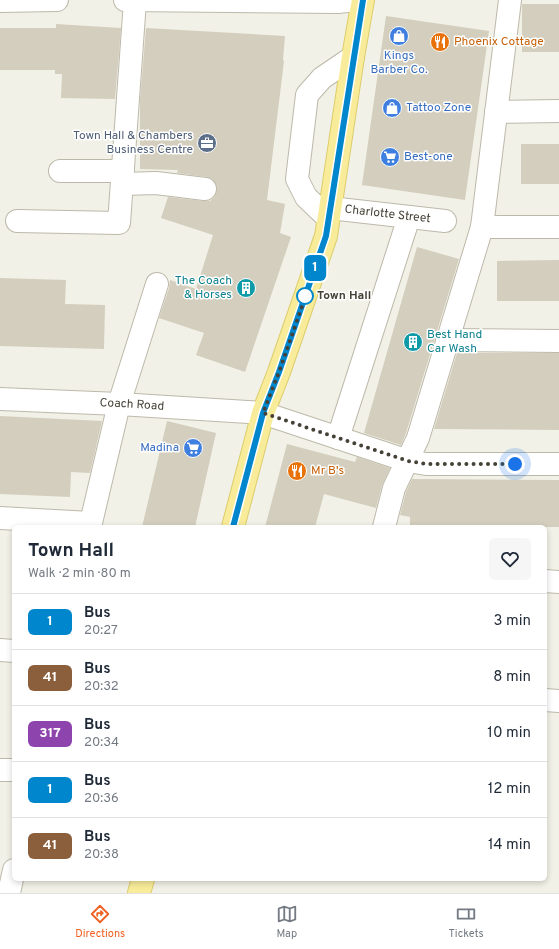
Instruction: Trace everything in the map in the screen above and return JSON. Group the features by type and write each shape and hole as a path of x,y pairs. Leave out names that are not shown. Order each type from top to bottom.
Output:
{"main road":[{"path":"234,525 263,413 282,365 326,236 363,0"},
{"path":"139,893 142,881"}],"street":[{"path":"0,1 57,0"},
{"path":"17,222 119,223 123,177 130,0 338,2 356,0"},
{"path":"385,525 394,488 418,438 482,227 510,0"},
{"path":"329,213 306,197 297,179 307,95 322,78 353,57"},
{"path":"496,112 559,111"},
{"path":"60,171 123,177 205,189"},
{"name":"Charlotte Street","path":"329,213 409,217 445,221"},
{"path":"338,438 409,217"},
{"path":"482,227 559,227"},
{"path":"0,518 91,525 119,404 157,284"},
{"path":"447,340 559,341"},
{"name":"Coach Road","path":"0,399 119,404 263,413 408,461 426,464 559,464"},
{"path":"547,581 559,582"},
{"path":"0,650 12,651"},
{"path":"547,700 559,702"},
{"path":"0,770 12,770"},
{"path":"9,893 12,879"}],"building":[{"path":"522,4 559,4 559,52 522,52"},
{"path":"386,16 489,31 465,200 362,185"},
{"path":"56,24 121,28 115,99 61,98 62,74 55,74 55,70 0,70 0,28 56,28"},
{"path":"146,28 285,36 284,61 267,200 285,204 280,233 291,237 245,372 196,355 204,333 159,318 169,288 170,280 196,289 213,235 161,218 168,197 210,201 215,196 217,190 216,184 212,179 207,177 177,173 178,170 140,169 140,100"},
{"path":"521,144 559,144 559,184 521,184"},
{"name":"Best Hand Car Wash","path":"417,247 459,259 406,433 401,445 364,433"},
{"path":"559,260 559,301 497,301 497,261"},
{"path":"0,278 66,280 65,304 105,305 104,349 0,346"},
{"path":"457,353 559,353 559,430 434,429"},
{"path":"0,416 102,421 90,473 71,472 70,497 0,494"},
{"path":"167,421 216,433 195,525 142,525"},
{"path":"287,444 355,462 357,457 390,468 382,485 376,508 324,494 316,525 266,525"},
{"path":"412,479 559,480 559,527 547,527 547,525 410,525 410,517 400,515 406,492"}],"bus line":[{"name":"1","path":"234,525 263,413 279,372 326,236 363,0"}],"place":[{"name":"Kings Barber Co.","path":"399,36"},
{"name":"Phoenix Cottage","path":"440,42"},
{"name":"Tattoo Zone","path":"392,108"},
{"name":"Town Hall & Chambers Business Centre","path":"207,143"},
{"name":"Best-one","path":"390,157"},
{"name":"The Coach & Horses","path":"246,288"},
{"name":"Town Hall","path":"305,296"},
{"name":"Best Hand Car Wash","path":"413,342"},
{"name":"Madina","path":"193,448"},
{"name":"Mr B's","path":"297,471"}],"route":[{"path":"305,296 306,295 263,413 408,461 426,464 515,464"}]}
